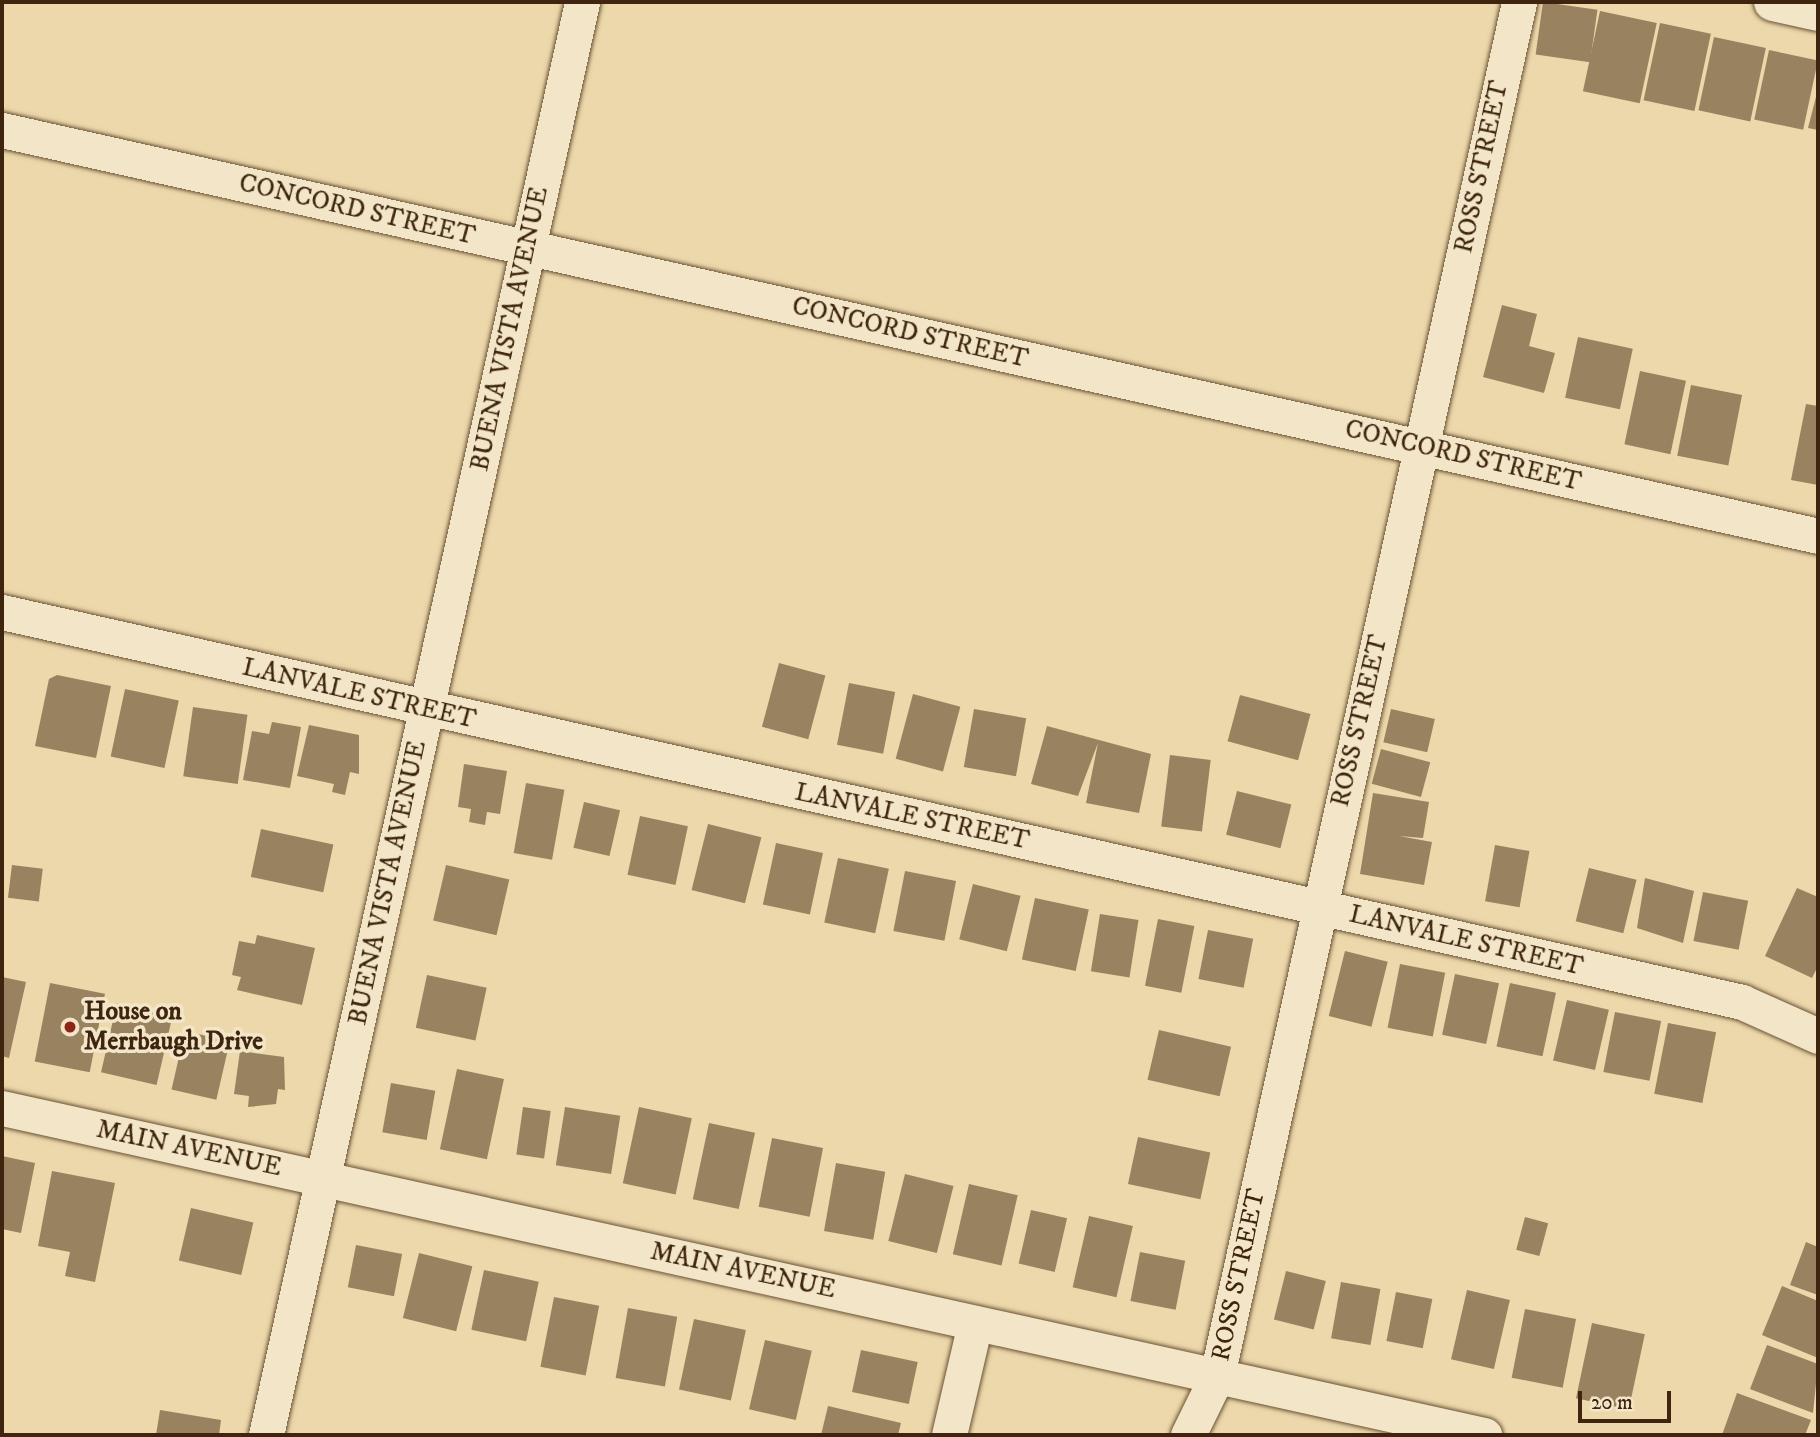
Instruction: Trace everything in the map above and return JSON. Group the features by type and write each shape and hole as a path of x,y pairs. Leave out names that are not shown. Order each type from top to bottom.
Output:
{"street":[{"name":"BUENA VISTA AVENUE","path":"266,1435 583,2"},
{"name":"ROSS STREET","path":"1188,1435 1217,1376 1519,2"},
{"path":"1773,2 1818,12"},
{"name":"CONCORD STREET","path":"2,130 1818,536"},
{"name":"LANVALE STREET","path":"2,612 426,710 1742,1002 1818,1036"},
{"name":"MAIN AVENUE","path":"2,1108 1484,1435"},
{"path":"949,1435 975,1323"}],"building":[{"path":"1543,2 1597,10 1590,62 1536,54"},
{"path":"1600,11 1657,23 1640,103 1583,91"},
{"path":"1660,23 1711,34 1694,111 1644,100"},
{"path":"1714,37 1766,48 1750,121 1698,110"},
{"path":"1769,50 1818,60 1803,130 1754,119"},
{"path":"1818,89 1818,130 1808,128"},
{"path":"1502,305 1537,314 1529,346 1555,353 1544,393 1483,377"},
{"path":"1578,337 1633,349 1620,409 1565,398"},
{"path":"1640,371 1686,381 1670,454 1624,444"},
{"path":"1691,385 1742,395 1728,466 1677,456"},
{"path":"1806,404 1818,406 1818,485 1791,480"},
{"path":"779,663 825,675 808,739 762,727"},
{"path":"57,675 111,686 96,758 35,746 49,679"},
{"path":"849,683 895,692 883,754 837,745"},
{"path":"125,689 179,700 164,768 111,756"},
{"path":"913,694 960,707 943,771 896,759"},
{"path":"1240,695 1311,714 1298,760 1228,741"},
{"path":"193,707 247,715 238,784 183,776"},
{"path":"974,709 1026,718 1016,776 964,767"},
{"path":"1391,709 1435,719 1427,752 1383,742"},
{"path":"272,722 301,727 290,788 243,780 252,731 269,734"},
{"path":"309,725 359,735 359,774 350,772 345,795 332,792 334,784 297,776"},
{"path":"1047,726 1151,754 1139,813 1086,803 1098,743 1078,796 1031,784"},
{"path":"1381,749 1430,762 1421,797 1372,784"},
{"path":"1170,755 1211,760 1202,831 1161,826"},
{"path":"464,764 507,771 500,814 487,812 485,825 469,822 471,809 458,807"},
{"path":"526,783 564,790 552,860 514,853"},
{"path":"1237,791 1291,805 1280,848 1226,835"},
{"path":"1373,793 1429,802 1423,838 1399,836 1432,842 1424,885 1360,874"},
{"path":"584,802 620,810 609,856 573,848"},
{"path":"640,816 688,826 675,885 628,875"},
{"path":"708,824 761,837 745,903 692,890"},
{"path":"261,829 333,844 323,892 251,877"},
{"path":"776,843 823,853 810,915 763,905"},
{"path":"1495,845 1529,851 1520,907 1485,901"},
{"path":"838,858 889,869 875,933 824,923"},
{"path":"12,865 43,869 39,902 8,898"},
{"path":"446,865 509,880 497,935 433,921"},
{"path":"1589,868 1637,880 1623,933 1576,921"},
{"path":"905,871 956,881 944,941 893,931"},
{"path":"1645,878 1694,891 1683,943 1637,928"},
{"path":"973,884 1021,896 1007,951 959,939"},
{"path":"1797,888 1818,897 1818,966 1812,978 1765,956"},
{"path":"1703,892 1748,901 1739,950 1693,941"},
{"path":"1035,898 1089,909 1076,971 1022,960"},
{"path":"1100,914 1139,920 1129,977 1091,971"},
{"path":"1158,919 1194,926 1181,993 1145,986"},
{"path":"1208,930 1253,939 1244,988 1198,979"},
{"path":"257,935 315,948 302,1005 237,990 241,977 232,975 239,941 255,944"},
{"path":"1345,951 1388,962 1371,1027 1329,1016"},
{"path":"1400,964 1445,973 1433,1037 1388,1028"},
{"path":"1455,974 1499,983 1486,1044 1442,1035"},
{"path":"427,975 487,988 475,1041 416,1028"},
{"path":"2,977 26,982 9,1058 2,1056"},
{"name":"House on Merrbaugh Drive","path":"50,983 105,994 90,1072 35,1062"},
{"path":"1510,983 1556,993 1542,1056 1496,1047"},
{"path":"1567,1000 1609,1010 1595,1070 1553,1060"},
{"path":"117,1003 173,1016 157,1085 101,1072"},
{"path":"1615,1012 1661,1021 1649,1081 1603,1072"},
{"path":"1668,1023 1716,1032 1702,1103 1654,1094"},
{"path":"1159,1030 1231,1047 1220,1096 1148,1080"},
{"path":"185,1031 230,1041 216,1100 172,1089"},
{"path":"240,1051 284,1057 285,1090 278,1089 276,1104 248,1107 249,1096 234,1094"},
{"path":"457,1069 504,1079 487,1159 440,1149"},
{"path":"391,1083 435,1091 427,1140 382,1132"},
{"path":"523,1107 551,1111 544,1158 516,1155"},
{"path":"565,1107 620,1116 611,1174 556,1165"},
{"path":"639,1107 692,1118 676,1195 623,1183"},
{"path":"709,1123 755,1133 739,1209 693,1199"},
{"path":"1138,1137 1210,1152 1200,1199 1128,1184"},
{"path":"772,1138 823,1148 810,1217 759,1207"},
{"path":"2,1156 35,1163 21,1233 2,1229"},
{"path":"836,1163 885,1172 873,1240 824,1231"},
{"path":"52,1171 115,1183 95,1282 65,1276 70,1252 38,1246"},
{"path":"905,1174 954,1186 937,1253 888,1241"},
{"path":"969,1184 1018,1195 1002,1265 953,1254"},
{"path":"191,1208 253,1222 241,1275 179,1261"},
{"path":"1031,1210 1067,1218 1055,1272 1019,1264"},
{"path":"1089,1216 1133,1226 1116,1297 1073,1287"},
{"path":"1525,1217 1548,1223 1539,1256 1516,1250"},
{"path":"1806,1242 1818,1247 1818,1295 1790,1285"},
{"path":"356,1245 402,1254 394,1296 348,1287"},
{"path":"1140,1252 1185,1261 1176,1310 1130,1301"},
{"path":"419,1253 472,1266 456,1331 403,1318"},
{"path":"484,1270 539,1282 526,1341 471,1330"},
{"path":"1286,1271 1326,1281 1314,1329 1274,1320"},
{"path":"1341,1282 1380,1289 1370,1345 1331,1338"},
{"path":"1782,1286 1818,1301 1818,1358 1762,1335"},
{"path":"1467,1290 1510,1300 1494,1369 1451,1359"},
{"path":"1396,1292 1432,1299 1423,1348 1386,1341"},
{"path":"554,1297 599,1306 586,1375 540,1367"},
{"path":"628,1308 677,1317 665,1387 616,1378"},
{"path":"1525,1309 1576,1319 1563,1388 1512,1378"},
{"path":"694,1319 746,1330 731,1400 679,1389"},
{"path":"1592,1323 1645,1334 1629,1410 1576,1398"},
{"path":"765,1340 812,1351 796,1420 749,1409"},
{"path":"1767,1345 1818,1364 1813,1413 1750,1389"},
{"path":"861,1350 918,1362 909,1404 852,1392"},
{"path":"1737,1393 1811,1420 1805,1435 1722,1435"},
{"path":"828,1406 901,1423 898,1435 821,1435"},
{"path":"160,1410 221,1420 219,1435 156,1435"}],"place":[{"name":"House on Merrbaugh Drive","path":"70,1027"}]}
